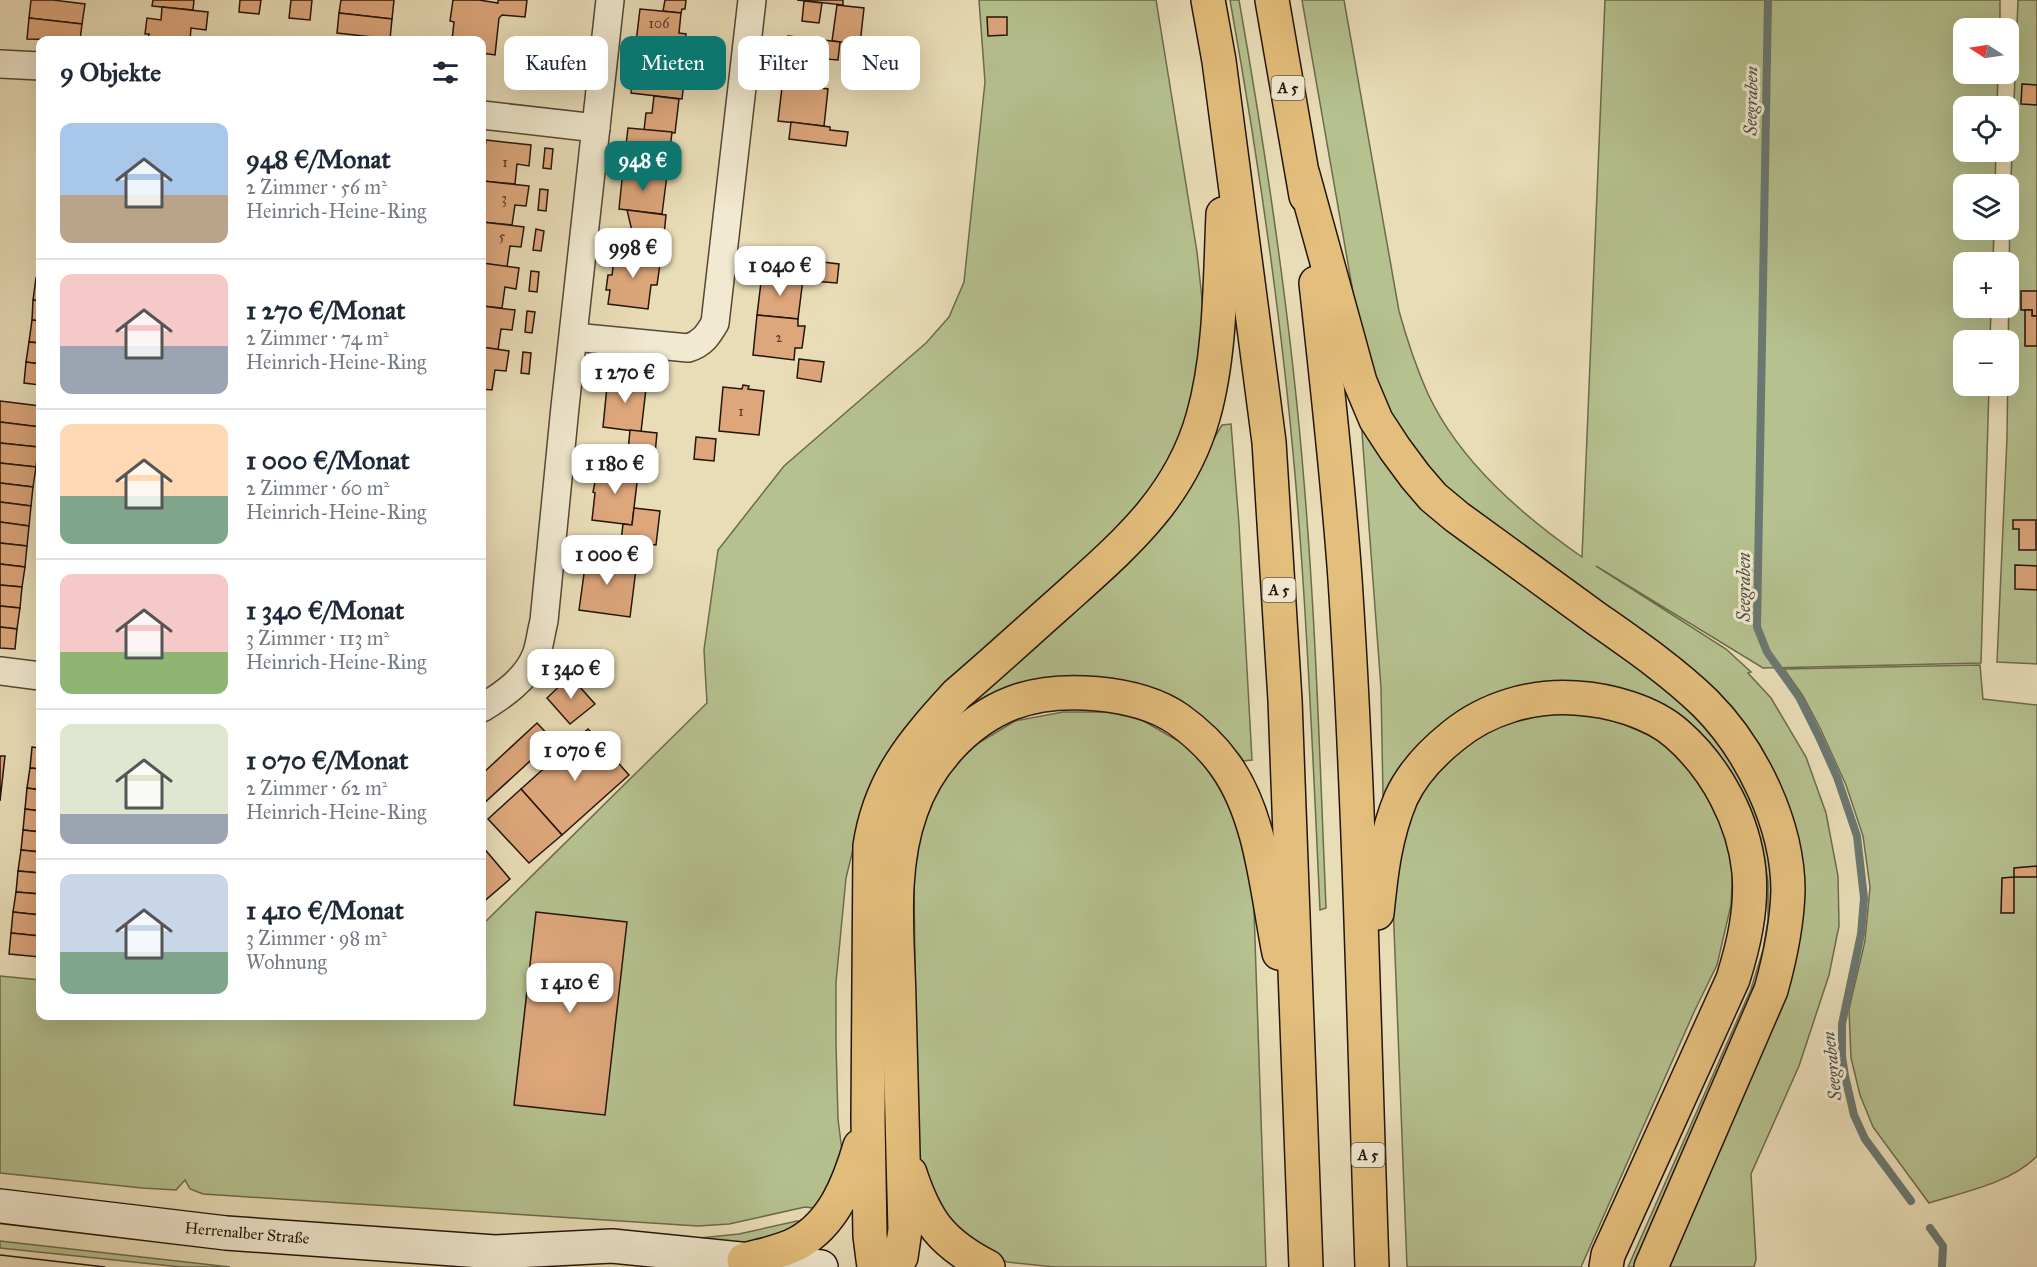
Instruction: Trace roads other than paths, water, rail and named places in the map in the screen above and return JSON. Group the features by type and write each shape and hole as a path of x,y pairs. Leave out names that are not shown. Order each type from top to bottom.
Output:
{"highway":[{"name":"A 5","path":"1208,0 1219,61 1270,453 1286,712 1306,1267"},
{"name":"A 5","path":"1272,0 1303,176 1332,432 1345,578 1354,751 1372,1267"},
{"path":"874,1267 870,1236 868,1119 870,846 873,823 882,796 910,748 957,694 1127,542 1144,523 1178,475 1192,449 1213,377 1227,128"},
{"path":"1303,176 1360,382 1376,420 1395,449 1433,497 1457,517 1649,656 1706,704 1741,749 1756,776 1778,830 1785,858 1786,924 1771,990 1687,1187 1650,1267"},
{"path":"895,1267 901,1257 904,1243 897,908 901,853 910,811 928,774 951,745 979,721 1011,703 1044,695 1117,696 1150,706 1176,718 1202,739 1225,765 1246,802 1258,845 1299,1055"},
{"path":"1364,1042 1383,858 1402,797 1438,748 1470,722 1498,709 1533,700 1565,697 1597,699 1656,720 1676,733 1712,773 1729,802 1739,827 1749,872 1749,912 1744,945 1733,979 1604,1263"},
{"path":"744,1260 777,1252 799,1243 822,1224 848,1186 868,1119"},
{"path":"903,1151 919,1201 934,1226 947,1241 988,1267"}],"main road":[{"name":"Herrenalber Straße","path":"0,1206 226,1233 495,1252 612,1246 821,1267"},
{"name":"Herrenalber Straße","path":"495,1252 559,1267"}],"street":[{"path":"486,706 505,694 521,679 536,655 543,621 610,0"},
{"path":"574,337 688,348 708,336 715,323 752,0"},
{"path":"0,64 36,66"},
{"path":"486,115 596,128"},
{"path":"0,671 36,676"}],"waterway":[{"name":"Seegraben","path":"1768,0 1757,627 1767,652 1799,697 1819,737 1837,777 1857,836 1864,898 1861,934 1842,1024 1842,1056 1854,1115 1865,1139 1911,1201"},
{"name":"Seegraben","path":"1930,1228 1943,1246 1942,1267"}],"tram line":[{"path":"0,1255 105,1267"}]}
